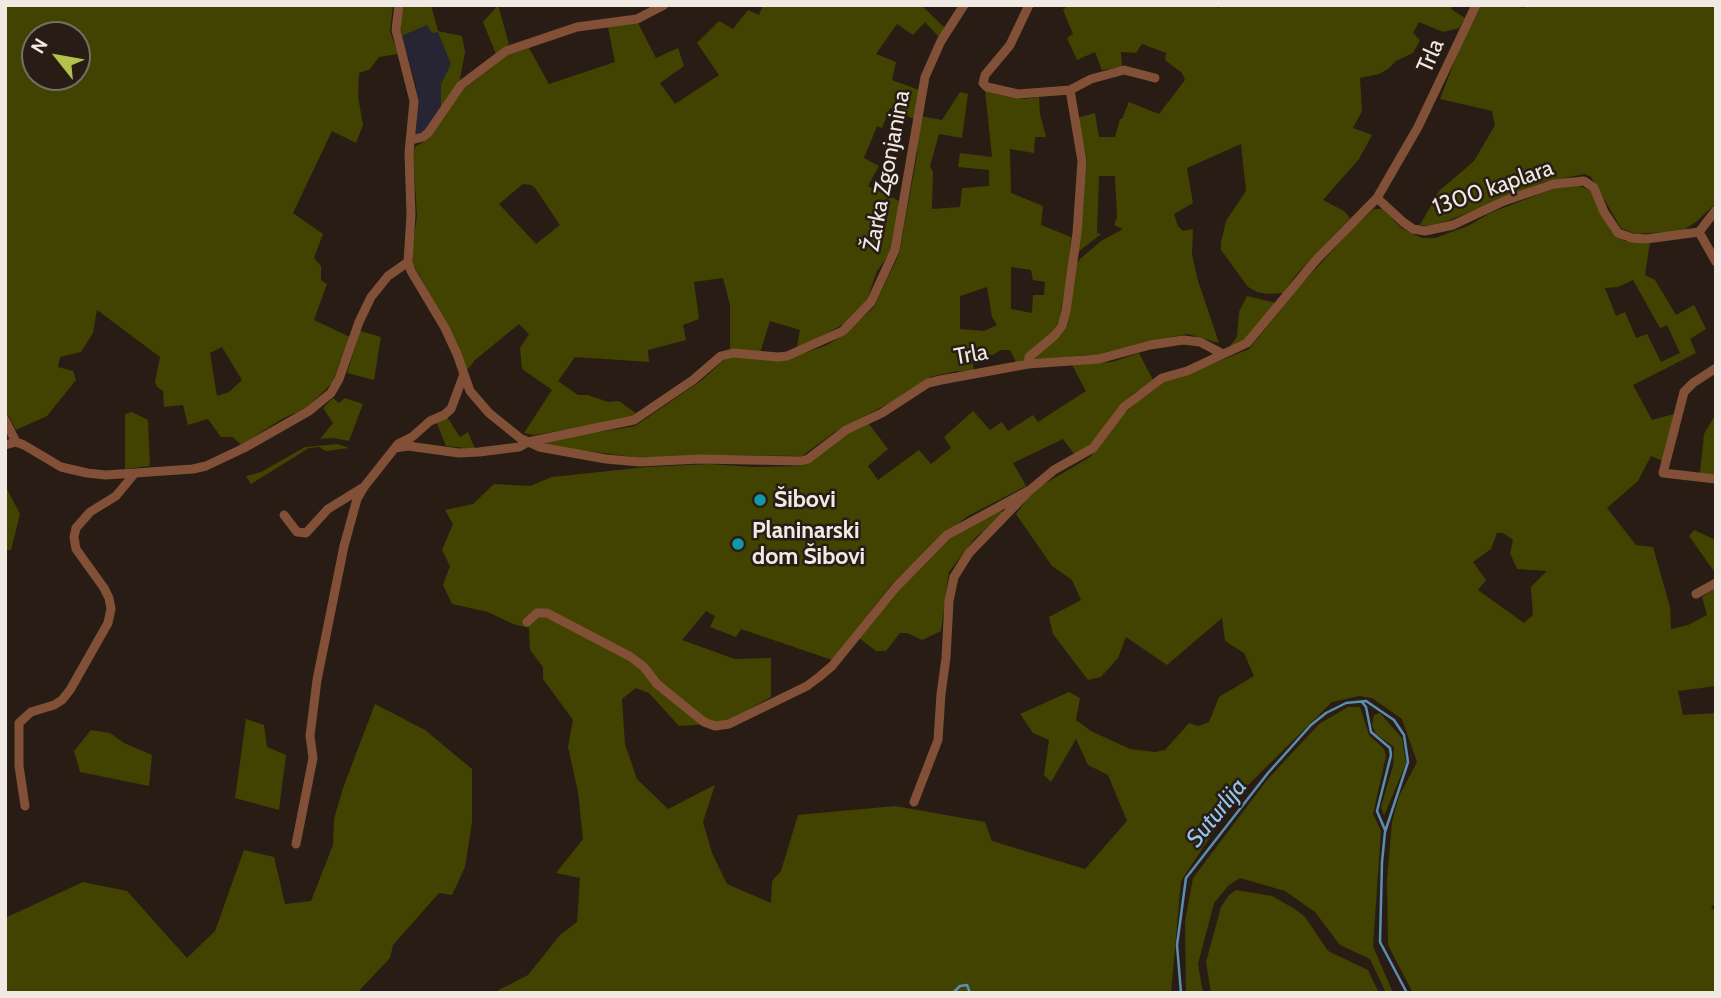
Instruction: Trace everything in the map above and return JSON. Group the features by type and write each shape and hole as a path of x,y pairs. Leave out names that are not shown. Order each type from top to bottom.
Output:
{"street":[{"path":"5,420 16,442 68,469 106,475 135,473 206,466 309,411 331,393 371,297 388,276 408,262 411,215 409,160 414,101 396,30 399,5"},
{"path":"411,140 417,140 428,133 461,85 506,51 577,27 637,19 664,5"},
{"name":"Žarka Zgonjanina","path":"395,448 408,446 468,453 519,447 528,442 634,420 693,380 720,356 733,353 787,356 836,335 853,322 871,302 895,250 925,77 941,41 964,5"},
{"path":"1028,5 1010,44 985,75 983,83 990,89 1018,94 1070,90 1091,79 1119,70 1138,72 1155,78"},
{"name":"Trla","path":"408,262 445,328 470,391 489,413 528,442 573,454 640,462 700,459 801,461 808,459 846,430 882,413 928,383 1028,364 1099,359 1150,345 1199,341 1223,354 1247,343 1316,260 1377,198 1418,127 1476,5"},
{"path":"1028,364 1031,354 1062,326 1066,311 1077,233 1082,161 1070,90"},
{"name":"1300 kaplara","path":"1377,198 1413,229 1425,231 1453,225 1504,201 1554,184 1584,181 1594,188 1613,228 1624,236 1646,239 1699,232"},
{"path":"1716,210 1699,232 1716,262"},
{"path":"914,802 938,740 949,601 954,577 969,553 1054,470 1093,448 1124,407 1161,378 1188,372 1223,354"},
{"path":"1716,368 1693,383 1682,396 1663,473 1716,479"},
{"path":"296,844 313,758 310,736 317,680 344,546 357,499 395,448 430,421 451,409 464,374"},
{"path":"5,445 16,442"},
{"path":"25,806 19,766 19,723 31,712 62,700 108,623 111,609 104,588 75,549 76,528 90,512 116,496 135,473"},
{"path":"284,515 297,532 306,533 328,509 364,487"},
{"path":"527,622 537,613 547,613 631,657 644,667 657,684 704,722 715,726 729,724 807,686 819,677 832,666 896,587 947,535 1021,493 1030,491"},
{"path":"1696,594 1716,583"}],"shaded area":[{"path":"5,5 393,5 390,31 398,54 379,57 370,69 359,73 358,96 363,125 356,143 332,131 293,213 323,234 314,258 321,266 321,280 327,284 314,320 350,337 332,383 308,407 282,419 241,445 233,437 221,437 208,419 188,425 183,405 164,407 163,391 155,382 160,357 97,310 93,333 81,352 60,357 58,367 73,371 76,380 47,416 16,430 9,416 5,417","holes":["222,347 242,380 229,392 217,396 210,353"]},
{"path":"404,5 431,5 438,31 462,36 465,52 460,79 441,109 441,84 451,64 438,32 432,33 427,25 402,36 400,20"},
{"path":"498,5 509,44 496,54 483,22"},
{"path":"763,5 921,5 946,29 939,37 925,22 913,35 897,24 876,54 896,62 892,80 919,90 914,119 890,108 882,128 877,126 864,158 879,166 868,186 901,202 893,249 877,271 867,300 849,321 796,351 800,330 770,321 760,353 730,349 730,305 723,278 694,282 699,319 683,325 686,340 648,350 649,362 575,357 558,381 578,395 588,395 608,402 619,401 637,414 628,419 534,435 524,433 552,390 522,369 520,348 529,334 519,324 475,360 467,370 453,336 413,264 417,216 413,152 415,147 428,139 460,92 505,56 529,48 549,84 615,62 608,27 638,23 656,58 678,48 684,66 660,83 675,104 719,75 697,43 719,21 733,29 748,10 759,15","holes":["523,184 531,185 560,225 536,244 499,204"]},
{"path":"1068,5 1212,5 1219,8 1222,5 1453,5 1451,9 1465,18 1459,28 1443,32 1419,22 1413,33 1420,40 1413,53 1396,61 1379,74 1360,78 1362,111 1353,128 1372,135 1359,159 1323,200 1344,211 1350,218 1296,275 1283,293 1268,294 1248,287 1221,250 1226,221 1246,191 1241,144 1187,168 1193,203 1174,214 1183,231 1193,229 1192,254 1198,281 1219,343 1188,334 1148,341 1098,356 1035,360 1033,357 1067,327 1076,265 1080,259 1101,241 1123,229 1114,225 1117,217 1115,176 1099,176 1097,233 1101,234 1077,253 1087,160 1077,118 1095,113 1099,137 1115,137 1129,102 1159,114 1185,80 1182,73 1165,60 1166,53 1142,44 1136,53 1121,52 1122,67 1102,70 1095,52 1077,60 1067,38 1073,34 1063,10"},
{"path":"1481,5 1524,8 1525,5 1716,5 1716,203 1682,231 1635,234 1621,228 1591,177 1585,174 1544,182 1450,220 1429,226 1420,225 1439,191 1474,161 1495,125 1492,111 1440,99 1461,44"},
{"path":"427,24 438,31 452,64 441,84 441,109 419,136 415,134 416,85 402,37"},
{"path":"985,90 1023,99 1039,97 1046,137 1035,137 1034,153 1010,149 1011,193 1043,206 1041,225 1071,237 1069,267 1059,321 1051,334 1023,360 1016,362 1010,350 1001,350 993,355 971,352 974,372 957,371 930,377 893,401 835,432 802,456 642,458 547,446 547,441 635,426 702,380 726,358 734,356 782,361 827,345 845,334 874,307 899,254 917,155 920,116 942,120 960,92 968,94 962,138 939,134 930,166 933,172 932,209 960,207 962,188 989,186 989,170 958,167 960,153 992,157","holes":["1011,267 1031,270 1033,280 1045,282 1044,295 1033,295 1032,313 1011,309","987,287 992,317 997,325 984,331 960,329 960,296"]},
{"path":"1576,184 1590,191 1611,231 1624,241 1650,242 1645,275 1655,280 1676,315 1694,305 1706,329 1690,339 1696,353 1633,385 1652,420 1674,414 1663,461 1651,456 1638,481 1607,508 1636,545 1653,547 1670,607 1671,629 1688,625 1707,615 1702,597 1716,588 1716,686 1678,691 1683,715 1716,713 1716,903 1711,907 1716,913 1716,993 1413,993 1388,945 1387,880 1392,822 1399,796 1417,762 1402,719 1372,698 1359,696 1332,702 1237,796 1181,881 1171,993 493,993 528,975 560,935 577,922 580,878 556,873 583,839 578,792 568,747 573,720 543,679 543,667 530,650 529,628 488,612 452,604 443,585 450,566 442,550 453,524 445,510 473,504 494,484 530,486 552,477 647,467 709,464 803,466 841,437 869,424 888,449 868,466 878,480 919,450 931,464 951,448 944,437 973,411 990,430 1002,422 1008,431 1033,415 1038,422 1086,391 1072,365 1112,362 1139,353 1153,380 1116,410 1096,440 1075,455 1063,439 1013,463 1026,486 968,516 946,533 892,584 832,660 741,629 736,637 710,627 715,616 706,611 682,640 735,659 771,658 771,697 724,723 679,726 649,693 636,688 622,699 625,744 637,779 668,809 715,785 703,822 712,853 727,884 771,903 772,881 781,871 798,815 895,806 985,822 992,841 1085,869 1127,821 1108,775 1088,765 1076,739 1051,782 1044,775 1049,740 1033,733 1020,714 1069,692 1080,698 1076,720 1091,731 1130,749 1155,752 1165,750 1189,723 1198,726 1209,722 1219,697 1254,676 1244,653 1225,641 1222,618 1167,665 1126,637 1118,658 1101,677 1088,680 1053,634 1049,617 1081,600 1072,580 1052,566 1016,514 1034,490 1090,457 1122,416 1161,380 1183,376 1249,349 1298,288 1374,209 1383,209 1400,227 1413,234 1422,238 1435,238 1555,188","holes":["1633,280 1660,328 1667,325 1680,353 1661,362 1647,334 1636,338 1625,312 1616,316 1605,288 1618,287","1497,533 1503,533 1513,540 1510,553 1517,569 1547,571 1531,587 1533,615 1524,623 1478,590 1486,580 1473,562 1491,549"]},
{"path":"1247,296 1276,303 1243,341 1230,346 1237,337 1239,312"},
{"path":"360,331 381,337 374,380 347,373"},
{"path":"333,398 339,403 345,398 363,404 349,441 320,439 333,423 323,408"},
{"path":"132,412 148,420 150,466 125,469 125,414"},
{"path":"1716,414 1716,475 1700,473 1704,434"},
{"path":"447,417 460,437 468,432 475,449 446,446 436,421"},
{"path":"337,444 349,448 326,451 319,447 309,448 251,484 246,476 261,472 305,447"},
{"path":"5,485 20,514 11,550 5,550"},
{"path":"1001,510 1003,514 975,538 949,572 941,631 922,640 907,633 900,633 886,651 876,651 859,638 902,586 946,541"},
{"path":"1694,530 1716,540 1716,574 1689,536"},
{"path":"375,704 425,730 472,769 472,822 465,867 452,895 439,893 393,945 390,958 357,993 5,993 5,918 83,882 127,891 187,958 215,931 244,850 274,857 285,904 311,901 333,845 334,819 343,788"},
{"path":"1348,707 1360,707 1369,735 1384,749 1386,756 1373,814 1381,831 1373,946 1393,993 1386,993 1370,959 1340,945 1315,912 1285,891 1240,878 1228,886 1214,903 1198,964 1203,993 1186,993 1185,921 1193,878 1267,780 1319,724"},
{"path":"1380,713 1402,738 1406,763 1384,816 1381,807 1393,766 1394,747 1376,734 1372,725 1374,715"},
{"path":"246,719 264,725 267,747 286,755 279,810 235,798"},
{"path":"91,730 110,733 124,743 152,755 149,786 80,772 74,751"},
{"path":"1236,890 1272,896 1295,909 1305,917 1328,951 1368,970 1379,993 1211,993 1206,962 1221,907"}],"waterway":[{"name":"Suturlija","path":"1181,993 1177,945 1186,878 1268,773 1311,725 1326,713 1346,703 1366,701 1394,720 1404,735 1408,762 1385,832 1380,942 1407,993"},
{"name":"Suturlija","path":"1362,702 1366,707 1371,732 1390,748 1391,755 1377,811 1385,830"},
{"name":"Suturlija","path":"953,993 960,986 967,985 970,993"}],"place":[{"name":"Šibovi","path":"760,500"},
{"name":"Planinarski dom Šibovi","path":"738,544"}]}
